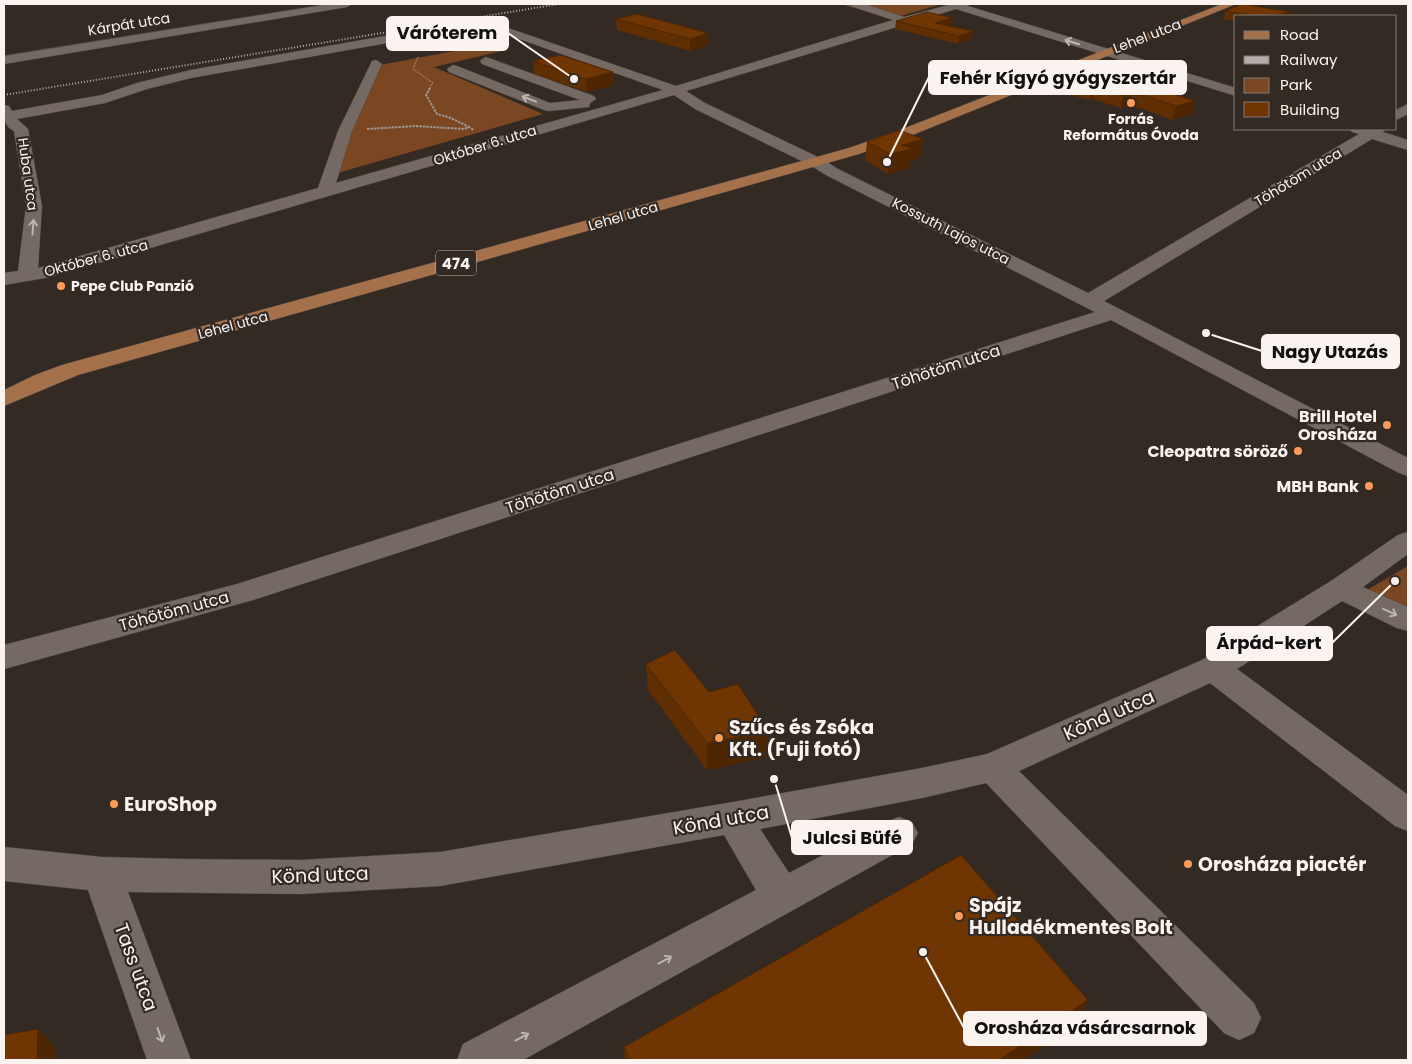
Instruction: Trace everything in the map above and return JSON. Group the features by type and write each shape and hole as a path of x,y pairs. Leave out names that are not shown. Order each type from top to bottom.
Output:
{"main road":[{"name":"Lehel utca","path":"10,392 70,370 816,162 905,133 1230,4"},
{"name":"474","path":"4,409 10,392"}],"street":[{"name":"Kárpát utca","path":"4,60 348,4"},
{"path":"855,4 904,20"},
{"path":"960,5 1234,91"},
{"name":"Október 6. utca","path":"4,279 44,273 325,193 676,90 904,20 960,5"},
{"name":"Kossuth Lajos utca","path":"9,120 105,99 142,86 191,74 483,23 676,90 700,106 816,162 832,172 1113,313 1408,468"},
{"path":"531,50 549,46"},
{"path":"504,57 471,65 577,105 599,103 623,104"},
{"path":"486,61 599,103"},
{"path":"325,193 345,131 376,64"},
{"path":"1397,115 1408,108"},
{"name":"Huba utca","path":"9,120 21,129 34,206 30,264 27,275"},
{"path":"1369,130 1408,145"},
{"name":"Töhötöm utca","path":"1089,301 1369,130"},
{"name":"Töhötöm utca","path":"4,656 243,593 1113,313"},
{"name":"Könd utca","path":"4,864 102,874 301,877 440,869 733,818 993,767 1214,668 1341,588 1408,541"},
{"path":"1341,588 1408,620"},
{"path":"1214,668 1408,815"},
{"path":"993,767 1239,1018"},
{"path":"733,818 782,897"},
{"path":"479,1060 899,833"},
{"name":"Tass utca","path":"102,874 169,1060"}],"path":[{"path":"418,57 414,69 433,83 426,95 437,114 452,118 496,142"},
{"path":"345,131 400,125 431,125 464,129 469,127"}],"green space":[{"path":"841,4 942,4 890,19"},
{"path":"497,43 506,50 434,67 543,114 327,176 380,65"},
{"path":"1408,566 1408,620 1357,596"}],"building":[{"path":"1242,4 1291,12 1278,15 1248,15 1226,11"},
{"path":"927,12 953,18 935,23 973,31 959,36 896,21"},
{"path":"637,14 708,33 690,39 616,19"},
{"path":"560,55 613,72 586,79 533,61"},
{"path":"1074,68 1096,73 1089,76 1112,82 1125,79 1195,101 1176,106 1146,96 1132,93 1124,94 1096,85 1093,87 1052,76"},
{"path":"899,130 923,139 902,145 912,149 890,154 867,142"},
{"path":"675,650 709,692 738,684 768,731 707,743 646,664"},
{"path":"961,855 1088,1000 999,1060 630,1060 624,1047"},
{"path":"38,1029 37,1060 4,1060 4,1035"}],"railway":[{"path":"4,95 559,4"}],"place":[{"name":"Váróterem","path":"574,79"},
{"name":"Forrás Református Óvoda","path":"1131,103"},
{"name":"Fehér Kígyó gyógyszertár","path":"887,162"},
{"name":"Pepe Club Panzió","path":"61,286"},
{"name":"Nagy Utazás","path":"1206,333"},
{"name":"Brill Hotel Orosháza","path":"1387,425"},
{"name":"Cleopatra söröző","path":"1298,451"},
{"name":"MBH Bank","path":"1369,486"},
{"name":"Árpád-kert","path":"1395,581"},
{"name":"Szűcs és Zsóka Kft. (Fuji fotó)","path":"719,738"},
{"name":"Julcsi Büfé","path":"774,779"},
{"name":"EuroShop","path":"114,804"},
{"name":"Orosháza piactér","path":"1188,864"},
{"name":"Spájz Hulladékmentes Bolt","path":"959,916"},
{"name":"Orosháza vásárcsarnok","path":"923,952"}]}
